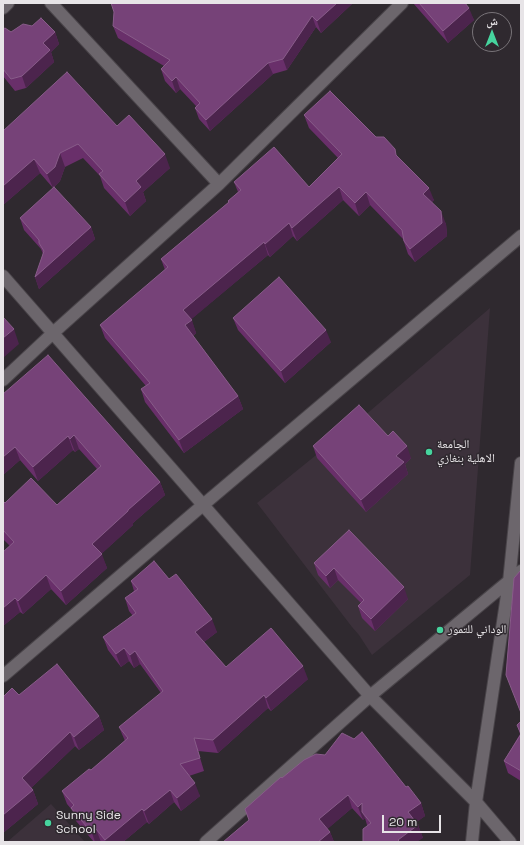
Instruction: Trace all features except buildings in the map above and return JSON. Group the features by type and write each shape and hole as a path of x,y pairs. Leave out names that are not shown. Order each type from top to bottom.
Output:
{"street":[{"path":"3,8 8,3"},
{"path":"51,3 219,184"},
{"path":"3,380 52,333 219,184 402,3"},
{"path":"3,676 521,236"},
{"path":"3,276 370,696 476,802 510,842"},
{"path":"472,842 476,802 509,582 521,463"},
{"path":"206,842 370,696 521,572"}],"shaded area":[{"path":"490,308 470,575 372,655 359,635 257,503 363,417"},
{"name":"Sunny Side School","path":"51,804 85,842 7,842"}],"place":[{"name":"الجامعة الاهلية بنغازي","path":"429,452"},
{"name":"الوداني للتمور","path":"440,630"},
{"name":"Sunny Side School","path":"48,823"}]}
